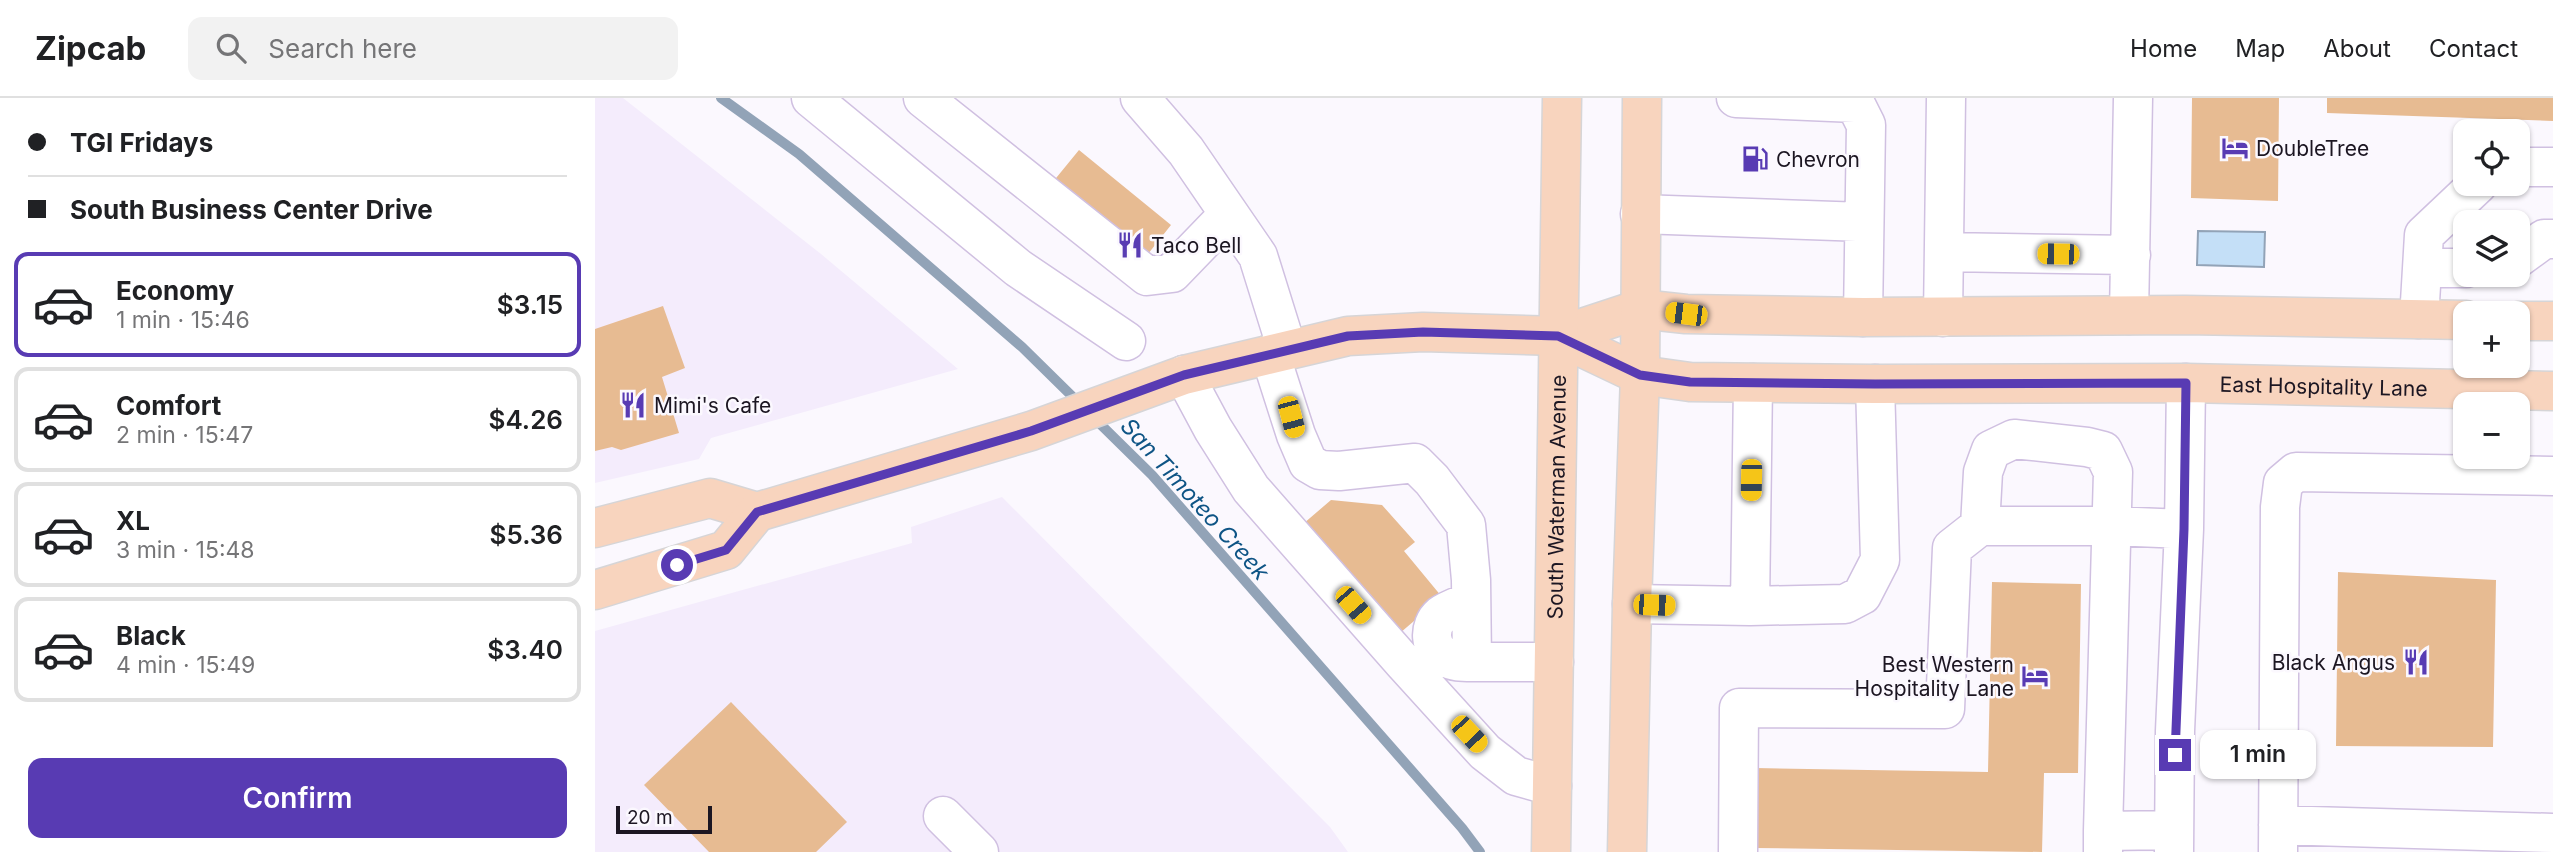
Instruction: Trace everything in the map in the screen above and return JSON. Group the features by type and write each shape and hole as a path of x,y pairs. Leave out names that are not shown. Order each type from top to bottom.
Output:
{"main road":[{"name":"South Waterman Avenue","path":"1551,852 1562,98"},
{"path":"1627,852 1640,375 1642,98"},
{"name":"East Hospitality Lane","path":"757,512 1031,431 1184,375 1348,336 1423,332 1558,336 1640,309 1686,314 1863,317 2129,315 2453,320"},
{"path":"2530,321 2553,321"},
{"name":"East Hospitality Lane","path":"1558,336 1640,375 1690,382 2186,383 2553,391"},
{"path":"595,528 709,498 757,512 726,550 595,590"}],"street":[{"path":"811,98 1018,268 1126,341"},
{"path":"923,98 1147,276 1173,273 1229,214"},
{"path":"1140,98 1186,151 1258,256 1296,435 1308,463 1319,470 1339,471 1415,463 1433,480 1466,525 1472,662 1553,662"},
{"path":"1736,98 1855,103 1866,125 1863,317"},
{"path":"1943,317 1946,98"},
{"path":"2129,315 2133,98"},
{"path":"2530,167 2553,167"},
{"path":"2419,319 2424,235 2465,196"},
{"path":"1640,214 1864,222"},
{"path":"2530,249 2544,239 2553,239"},
{"path":"1945,252 2131,255"},
{"path":"2422,268 2453,268"},
{"path":"1184,375 1213,429 1251,489 1404,663 1485,752 1516,776 1552,786"},
{"path":"1750,606 1753,383"},
{"path":"1980,526 1983,472 1991,450 2014,439 2103,451 2113,472 2103,841 2174,841 2186,383"},
{"path":"1632,604 1846,604 1862,595 1880,560 1875,384"},
{"path":"2553,476 2297,472 2283,483 2280,507 2278,839 2553,833"},
{"path":"1738,852 1739,708 1945,709 1952,548 1980,526 2184,529"},
{"path":"943,816 979,852"}],"shaded area":[{"path":"595,98 623,98 821,254 958,369 711,438 699,459 595,483"},
{"path":"1002,497 1330,827 1348,852 595,852 595,631 912,543 911,527"}],"water":[{"path":"2198,231 2265,232 2264,267 2197,265"}],"building":[{"name":"DoubleTree","path":"2192,98 2279,98 2278,201 2191,198"},
{"path":"2327,98 2553,98 2553,121 2327,113"},
{"path":"1079,150 1171,225 1144,259 1052,183"},
{"name":"Mimi's Cafe","path":"663,306 685,368 662,377 679,433 621,450 612,447 595,451 595,329"},
{"path":"1331,500 1382,505 1415,542 1404,551 1442,597 1400,633 1303,524"},
{"name":"Black Angus","path":"2338,572 2496,580 2493,747 2336,746"},
{"name":"Best Western Hospitality Lane","path":"1992,582 2081,584 2078,773 2044,773 2042,852 1754,848 1755,768 1988,772"},
{"path":"731,702 847,822 816,852 709,852 644,785"}],"waterway":[{"name":"San Timoteo Creek","path":"721,98 799,154 1022,347 1080,404"},
{"name":"San Timoteo Creek","path":"1093,417 1152,475 1462,828 1480,852"}],"place":[{"name":"DoubleTree","path":"2235,148"},
{"name":"Chevron","path":"1755,159"},
{"name":"Taco Bell","path":"1130,245"},
{"name":"Mimi's Cafe","path":"633,405"},
{"name":"Black Angus","path":"2416,662"},
{"name":"Best Western Hospitality Lane","path":"2035,676"}],"route":[{"path":"677,565 726,550 757,512 1031,431 1184,375 1348,336 1423,332 1558,336 1640,375 1690,382 2186,383 2184,529 2175,755"}]}
